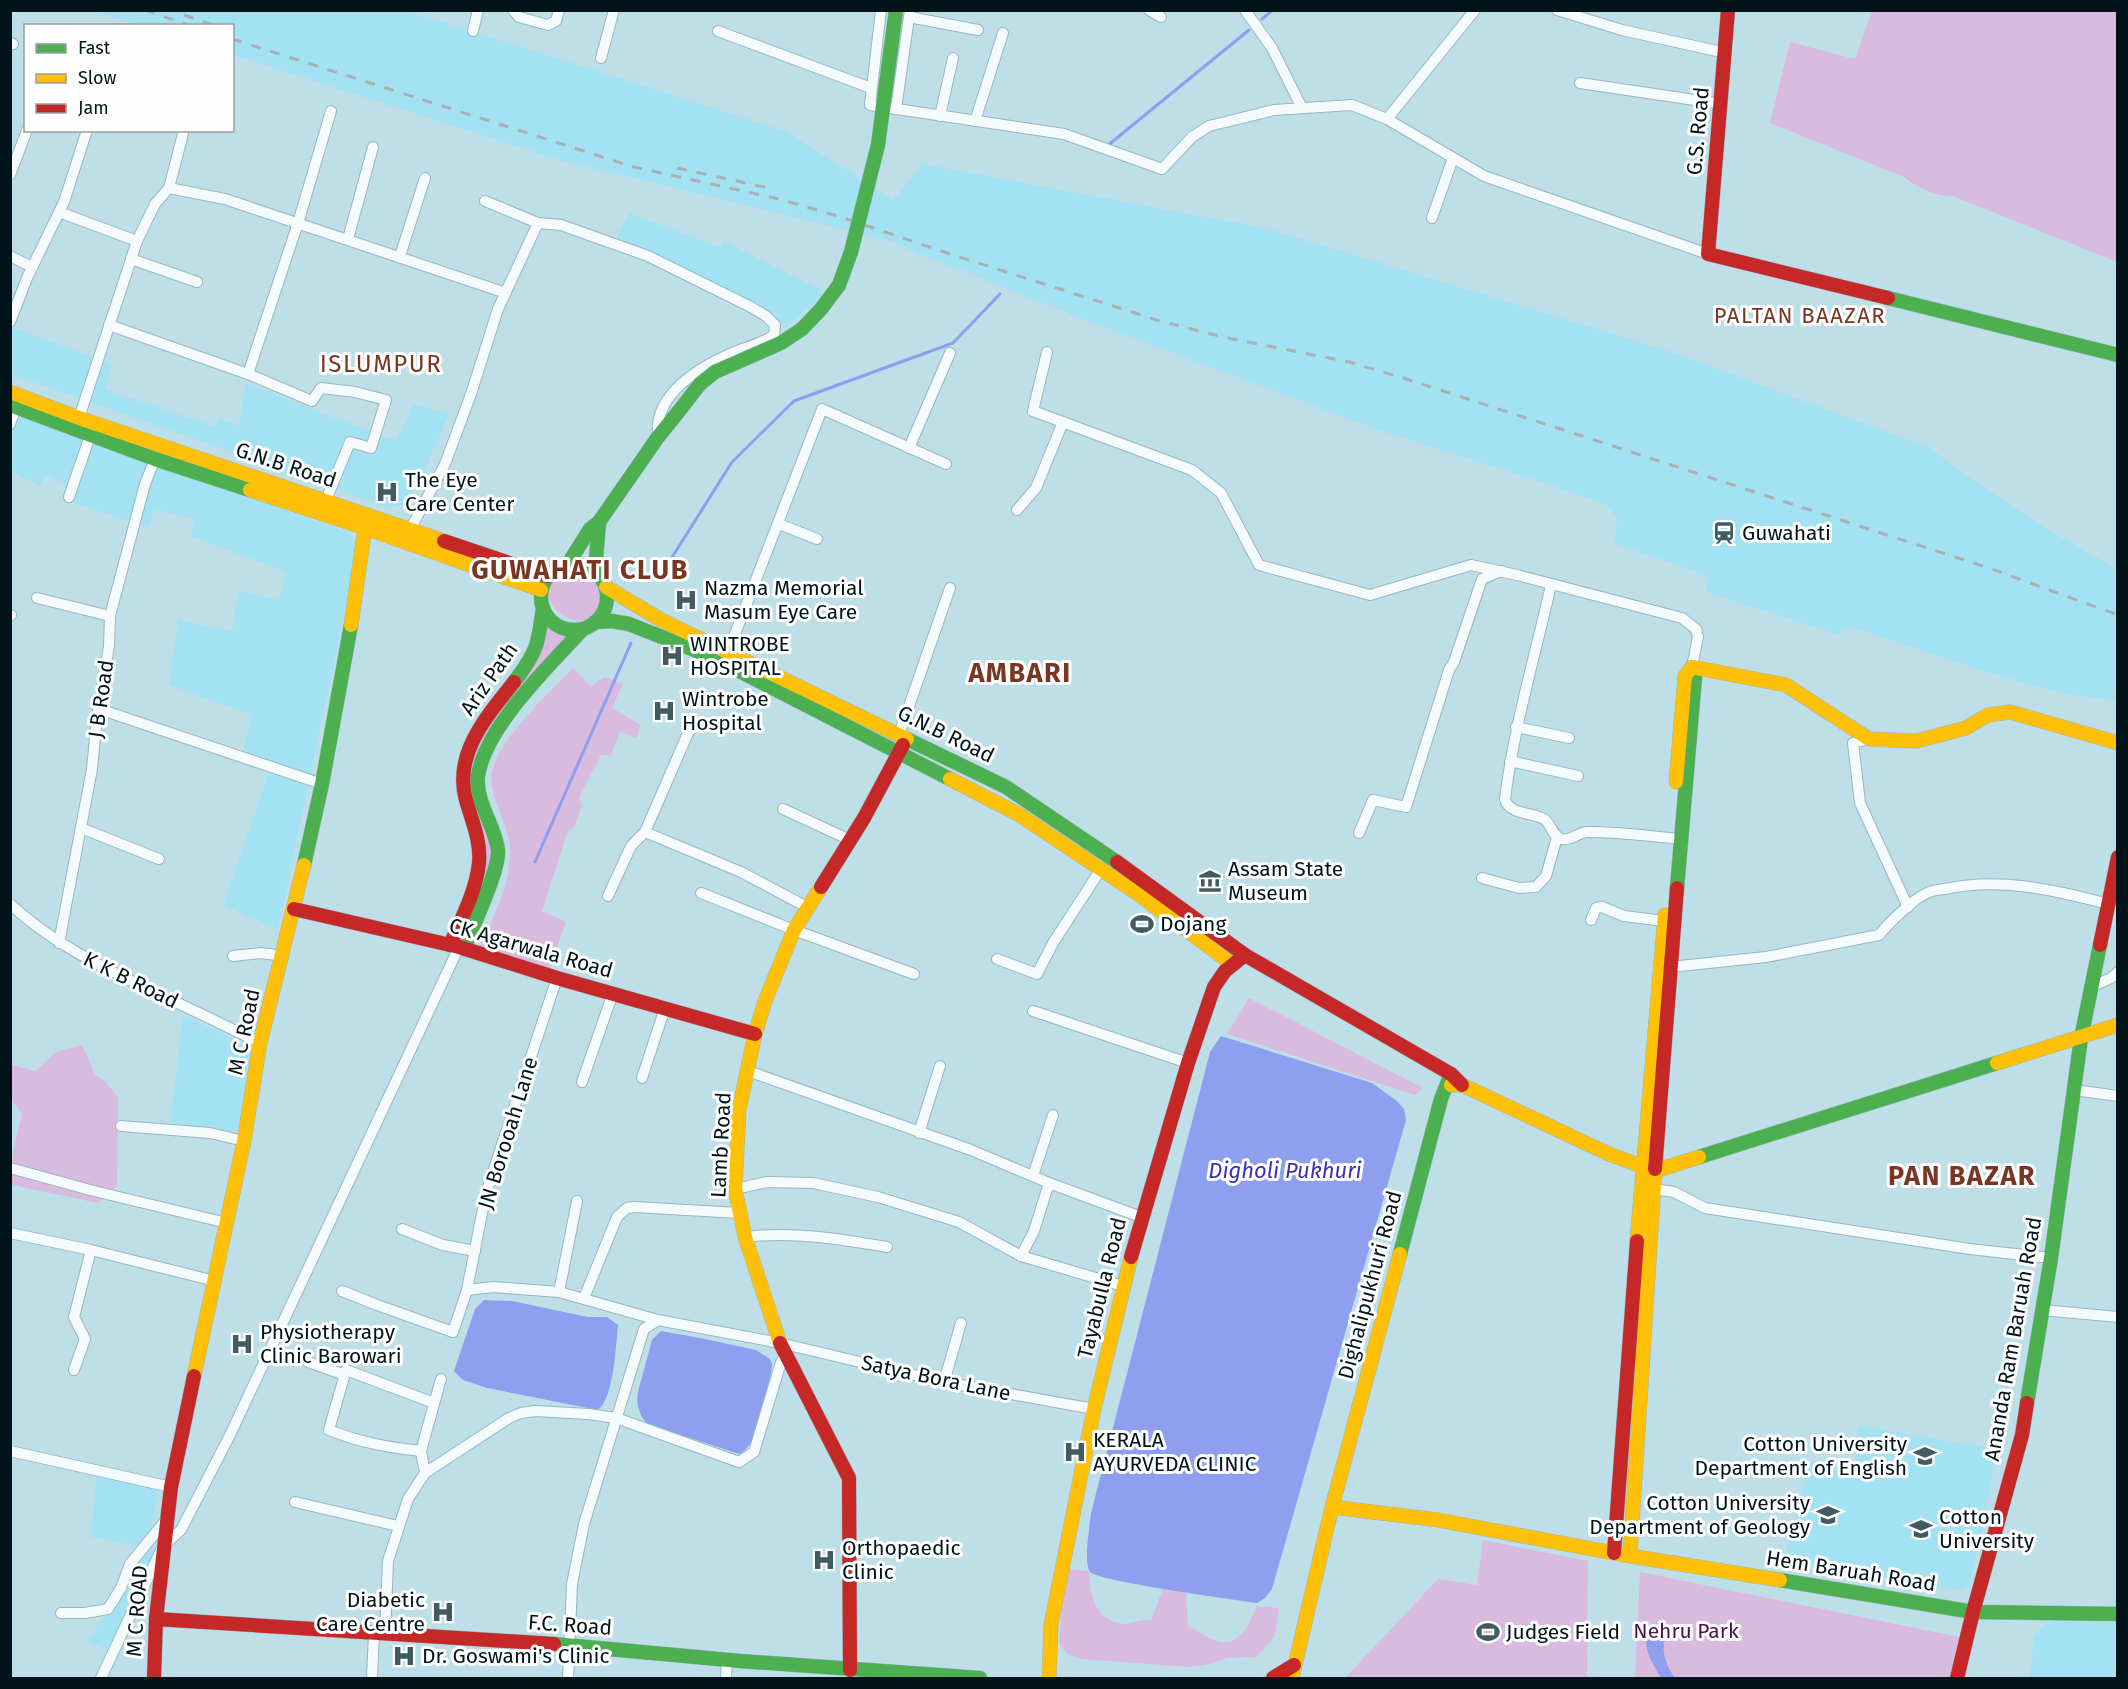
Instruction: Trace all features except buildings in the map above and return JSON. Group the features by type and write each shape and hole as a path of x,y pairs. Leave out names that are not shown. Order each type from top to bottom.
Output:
{"street":[{"path":"473,30 478,10"},
{"path":"513,10 519,17 548,25 556,21 559,10"},
{"path":"601,58 614,10"},
{"path":"881,10 870,105 1064,134 1162,170 1192,137 1209,126 1274,110 1352,105 1387,119 1484,176 1708,254 2118,356"},
{"path":"568,564 590,529 599,522 658,437 700,384 715,372 781,343 802,328 821,309 839,285 851,252 878,145 896,10"},
{"path":"1149,10 1161,17"},
{"path":"1245,10 1272,48 1302,108"},
{"path":"1387,119 1475,10"},
{"path":"1557,10 1622,30 1726,53"},
{"name":"G.S. Road","path":"1708,254 1728,10"},
{"path":"896,110 910,14 978,30"},
{"path":"718,31 871,88"},
{"path":"975,121 1003,33"},
{"path":"940,116 953,58"},
{"path":"1580,83 1722,104"},
{"path":"248,374 298,223 331,111"},
{"path":"10,175 26,132"},
{"path":"10,322 32,267 59,212 86,132"},
{"path":"79,418 131,259 155,204 169,188 183,132"},
{"path":"348,239 373,147"},
{"path":"1432,218 1454,158"},
{"path":"399,256 425,178"},
{"path":"169,188 225,199 506,293"},
{"path":"485,201 538,223 561,225 648,256 766,316 775,325 774,335 766,341 732,353 685,379 674,390 663,409 659,418 658,437"},
{"path":"59,212 138,241"},
{"path":"410,530 445,464 471,394 498,309 538,223"},
{"path":"10,256 32,267"},
{"path":"131,259 197,282"},
{"path":"109,325 248,374 312,401 321,388 355,392 386,400 371,448 350,442 326,500"},
{"path":"1047,352 1033,411 1192,470 1221,493 1259,565 1370,595 1471,565 1674,615 1690,623 1696,629 1698,637 1692,667 1695,677 1664,921 1649,1169 1654,1190 1630,1556"},
{"path":"909,448 950,353"},
{"name":"G.N.B Road","path":"10,392 79,418 548,576"},
{"path":"10,424 13,406"},
{"name":"G.N.B Road","path":"13,406 155,459 365,528 541,590"},
{"path":"728,652 822,409 946,464"},
{"path":"1017,510 1036,488 1063,422"},
{"path":"69,497 90,436"},
{"name":"J B Road","path":"59,943 92,769 109,646 110,616 155,459"},
{"path":"595,571 599,522"},
{"path":"779,524 817,539"},
{"name":"M C Road","path":"163,1546 171,1487 244,1141 260,1043 283,956 322,784 358,584 365,528"},
{"path":"568,564 586,566 595,571 606,587 606,606 589,626 561,627 547,616 543,608 541,590 548,576 556,569 568,564"},
{"path":"1359,832 1373,800 1406,807 1449,670 1454,662 1482,579 1501,571"},
{"path":"1551,585 1516,727 1505,799 1507,804 1512,808 1545,819 1557,837 1566,839 1586,831 1676,839"},
{"name":"G.N.B Road","path":"606,587 645,611 1006,787 1109,856 1245,955 1449,1079 1609,1154 1649,1169"},
{"path":"903,736 950,588"},
{"path":"37,598 110,616"},
{"name":"Ariz Path","path":"457,947 479,867 477,836 463,789 464,765 473,741 488,713 535,652 543,608"},
{"name":"G.N.B Road","path":"589,626 612,621 629,624 712,657 1018,814 1101,868 1232,964"},
{"name":"Ariz Path","path":"457,947 498,862 499,851 479,788 478,777 482,763 494,734 589,626"},
{"path":"1692,667 1786,685 1869,739"},
{"path":"99,709 322,784"},
{"path":"1908,907 1860,803 1853,743 1869,739 1916,741 1966,728 1988,715 2010,712 2118,744"},
{"path":"608,896 631,846 645,832 692,724"},
{"path":"1516,727 1569,738"},
{"name":"Lamb Road","path":"849,1674 849,1478 780,1343 745,1237 735,1189 740,1110 755,1034 765,1001 794,930 864,818 899,754 903,736"},
{"path":"1510,761 1578,776"},
{"path":"783,809 850,840"},
{"path":"81,828 159,859"},
{"path":"645,832 741,872 807,907"},
{"path":"1482,878 1519,888 1536,887 1546,876 1557,837"},
{"path":"1614,1553 1627,1357 1670,967 1676,839"},
{"name":"Ananda Ram Baruah Road","path":"1957,1678 2022,1435 2051,1258 2081,1038 2118,857"},
{"path":"997,959 1037,974 1053,943 1101,868"},
{"path":"1670,967 1766,957 1879,935 1890,922 1927,893 1965,884 2014,885 2064,892 2108,904"},
{"path":"701,893 914,974"},
{"name":"K K B Road","path":"10,904 29,922 59,943 96,964 260,1043"},
{"path":"1591,920 1596,908 1602,907 1624,916 1664,921"},
{"name":"CK Agarwala Road","path":"294,909 457,947 556,978 755,1034"},
{"path":"101,1678 163,1546 181,1530 230,1435 457,947"},
{"path":"233,956 261,953 283,956"},
{"name":"Tayabulla Road","path":"1049,1678 1052,1625 1094,1409 1141,1217 1214,987 1232,964 1245,955"},
{"path":"2091,987 2111,978 2118,972"},
{"name":"JN Borooah Lane","path":"342,1290 453,1332 467,1290 486,1193 556,978"},
{"path":"582,1082 613,993"},
{"path":"642,1078 665,1008"},
{"path":"1033,1011 1188,1063"},
{"path":"1649,1169 2118,1025"},
{"path":"919,1132 940,1066"},
{"path":"748,1071 971,1150 1141,1217"},
{"name":"Dighalipukhuri Road","path":"1293,1672 1332,1507 1441,1099 1449,1079"},
{"path":"2074,1090 2118,1096"},
{"path":"1033,1176 1053,1115"},
{"path":"121,1126 210,1133 244,1141"},
{"path":"10,1168 227,1223"},
{"path":"735,1189 767,1182 813,1183 878,1197 959,1222 1021,1256 1123,1286"},
{"path":"1021,1256 1034,1231 1050,1183"},
{"path":"1654,1190 1674,1192 1705,1208 1970,1249 2051,1258"},
{"path":"559,1292 577,1201"},
{"path":"584,1298 617,1217 627,1208 645,1207 739,1213"},
{"path":"402,1228 443,1245 475,1251"},
{"path":"10,1233 91,1250 215,1281"},
{"path":"745,1237 769,1234 829,1237 887,1247"},
{"path":"74,1370 85,1339 74,1317 91,1250"},
{"name":"Satya Bora Lane","path":"467,1290 493,1287 559,1292 658,1320 780,1343 944,1382 1094,1409"},
{"path":"2042,1310 2118,1317"},
{"path":"634,1314 644,1329"},
{"path":"568,1678 572,1584 584,1524 644,1329 658,1320"},
{"path":"944,1382 961,1323"},
{"path":"372,1678 388,1561 408,1499 425,1473 509,1418 535,1411 616,1418 739,1462 754,1452 781,1362 786,1356"},
{"path":"308,1362 345,1375"},
{"path":"421,1451 358,1442 328,1430 346,1370 434,1403"},
{"path":"425,1473 421,1451 441,1379"},
{"path":"10,1451 171,1487"},
{"path":"295,1502 398,1526"},
{"name":"Hem Baruah Road","path":"1332,1507 1437,1520 1630,1556 1973,1612 2118,1614"},
{"path":"61,1612 85,1613 108,1609 121,1588 130,1564 166,1520"},
{"name":"M C ROAD","path":"154,1678 156,1619 163,1546"},
{"name":"F.C. Road","path":"156,1619 571,1645 849,1674 980,1678"},
{"path":"726,1678 727,1660"},
{"path":"1273,1678 1293,1672"}],"shaded area":[{"path":"93,11 408,11 788,132 893,200 923,164 1269,229 1669,351 1928,447 1970,478 2057,535 2117,569 2117,701 2064,694 1987,672 1852,627 1836,634 1707,592 1708,576 1614,543 1617,520 1607,505 1373,428 1080,318 884,239 563,161 234,55 234,24 137,24"},
{"path":"629,213 721,248 723,241 823,291 815,302 785,328 745,302 616,239"},
{"path":"13,327 112,365 105,389 215,427 220,419 239,426 246,383 378,435 397,440 414,404 449,414 419,483 403,504 390,508 11,374 10,332"},
{"path":"10,409 127,454 347,532 352,538 355,545 354,567 278,929 223,905 270,771 240,763 252,715 169,685 178,620 232,631 239,590 279,600 287,572 191,536 194,520 155,509 148,528 68,501 74,488 45,475 40,486 11,471"},
{"path":"183,1015 249,1046 254,1051 236,1135 170,1129"},
{"path":"1858,1426 1996,1449 1991,1486 1969,1586 1961,1590 1784,1560 1809,1464 1814,1461 1868,1470 1869,1467 1855,1463"},
{"path":"97,1474 158,1485 151,1533 157,1557 108,1652 88,1640 114,1601 139,1546 91,1537"},
{"path":"2051,1621 2117,1622 2117,1678 2030,1678 2034,1636"}],"green space":[{"path":"1872,11 2117,11 2117,262 1953,196 1927,191 1904,177 1770,123 1790,42 1855,59"},
{"path":"567,570 591,577 602,587 603,604 593,617 582,621 571,619 560,613 553,605 548,595 548,585 554,576"},
{"path":"547,627 567,637 517,700 490,727 473,764 471,780 473,790 483,815 492,856 464,929 476,888 466,779 471,756"},
{"path":"573,668 591,687 604,677 623,684 612,708 641,725 636,738 620,731 611,756 601,755 579,798 582,805 574,827 567,833 542,911 566,922 548,973 478,950 496,911 509,870 509,841 494,796 491,778 497,757 505,743"},
{"path":"1249,998 1423,1088 1415,1095 1227,1034"},
{"path":"82,1045 95,1075 105,1081 118,1098 117,1186 98,1203 11,1184 10,1175 22,1113 11,1100 11,1065 36,1071 56,1052"},
{"name":"Judges Field","path":"1483,1540 1588,1561 1587,1678 1345,1678 1438,1579 1477,1585"},
{"path":"1065,1569 1089,1571 1096,1605 1106,1618 1114,1622 1124,1624 1151,1620 1163,1588 1186,1592 1188,1627 1213,1640 1230,1642 1236,1639 1246,1628 1257,1606 1279,1608 1275,1636 1256,1657 1228,1658 1189,1667 1081,1659 1067,1654 1059,1643"},
{"name":"Nehru Park","path":"1640,1572 1964,1638 1955,1678 1635,1678"}],"water":[{"name":"Digholi Pukhuri","path":"1221,1036 1372,1083 1397,1101 1404,1109 1406,1120 1272,1589 1265,1598 1257,1603 1140,1585 1098,1576 1090,1572 1087,1560 1091,1513 1210,1052"},
{"path":"484,1300 512,1301 588,1317 607,1317 618,1325 611,1383 608,1394 598,1410 487,1388 463,1380 454,1371 475,1309"},
{"path":"661,1331 756,1350 770,1359 771,1373 760,1419 752,1442 743,1452 739,1454 648,1424 642,1418 637,1401 638,1392 652,1340"},
{"path":"1649,1633 1663,1637 1665,1660 1675,1678 1661,1678 1647,1650"}],"waterway":[{"path":"1262,19 1273,10"},
{"path":"1107,146 1249,30"},
{"path":"659,578 732,462 794,401 953,343 1000,294"},
{"path":"535,862 631,643"}],"railway":[{"path":"145,10 185,24"},
{"path":"184,15 210,24"},
{"path":"234,40 634,167 779,199 841,217 1160,321 1223,337 1349,362 1403,378 1989,568 2118,615"},
{"path":"677,168 773,189"}],"traffic: fast":[{"path":"679,411 700,384 715,372 781,343 802,329 839,285 851,252 878,145 896,10"},
{"path":"1888,298 2118,355"},
{"path":"10,405 155,459 250,490"},
{"path":"568,564 590,529 599,522 658,437 679,411"},
{"path":"595,571 599,522"},
{"path":"574,564 587,566 597,574 605,584 607,597 605,610 597,620 587,628 574,630 561,628 551,620 543,610 541,597 543,584 551,574 561,566 574,564"},
{"path":"514,682 528,663 535,648 543,608"},
{"path":"595,622 612,621 629,624 712,657 950,779"},
{"path":"304,865 322,784 351,625"},
{"path":"464,949 495,871 498,850 479,795 478,776 483,757 506,717 537,678 583,629"},
{"path":"1677,888 1695,677 1692,667"},
{"path":"907,739 1006,787 1117,862"},
{"path":"2027,1403 2051,1258 2081,1038 2100,945"},
{"path":"1699,1157 1997,1063"},
{"path":"1400,1254 1441,1099 1451,1074"},
{"path":"1780,1580 1973,1612 2118,1614"},
{"path":"554,1644 740,1661 980,1678"}],"traffic: slow":[{"path":"10,392 79,418 444,541"},
{"path":"250,490 541,590"},
{"path":"351,625 365,528"},
{"path":"606,587 661,620 907,739"},
{"path":"1692,667 1786,685 1869,739 1916,741 1966,728 1988,715 2010,712 2118,743"},
{"path":"1676,782 1685,676 1692,667"},
{"path":"950,779 1018,814 1138,894 1232,964"},
{"path":"194,1376 244,1141 260,1043 304,865"},
{"path":"780,1343 745,1237 735,1189 739,1110 755,1034 765,1001 794,930 821,887"},
{"path":"1637,1241 1665,915"},
{"path":"1997,1063 2118,1025"},
{"path":"1451,1085 1462,1085 1609,1154 1655,1171 1699,1157"},
{"path":"1630,1556 1655,1169"},
{"path":"1292,1678 1332,1507 1400,1254"},
{"path":"1049,1678 1051,1625 1094,1409 1131,1257"},
{"path":"1332,1507 1438,1520 1630,1556 1780,1580"}],"traffic: jam":[{"path":"1728,10 1708,254 1888,298"},
{"path":"444,541 548,576"},
{"path":"450,945 471,895 479,863 477,839 463,783 464,767 475,736 493,708 514,682"},
{"path":"821,887 864,818 903,745"},
{"path":"2100,945 2118,857"},
{"path":"1117,862 1245,955 1451,1074 1462,1085"},
{"path":"1655,1169 1677,888"},
{"path":"294,909 459,947 557,978 755,1034"},
{"path":"1131,1257 1188,1063 1214,987 1225,971 1245,955"},
{"path":"1614,1553 1637,1241"},
{"path":"780,1343 849,1478 850,1670"},
{"path":"154,1678 156,1619 171,1487 194,1376"},
{"path":"1957,1678 2022,1435 2027,1403"},
{"path":"156,1619 554,1644"},
{"path":"1273,1678 1294,1665"}],"place":[{"name":"The Eye Care Center","path":"387,492"},
{"name":"Guwahati","path":"1724,533"},
{"name":"Nazma Memorial Masum Eye Care","path":"686,600"},
{"name":"WINTROBE HOSPITAL","path":"672,656"},
{"name":"Wintrobe Hospital","path":"664,711"},
{"name":"Assam State Museum","path":"1210,881"},
{"name":"Dojang","path":"1142,924"},
{"name":"Physiotherapy Clinic Barowari","path":"242,1344"},
{"name":"KERALA AYURVEDA CLINIC","path":"1075,1452"},
{"name":"Cotton University Department of English","path":"1925,1456"},
{"name":"Cotton University Department of Geology","path":"1828,1515"},
{"name":"Cotton University","path":"1921,1529"},
{"name":"Orthopaedic Clinic","path":"824,1560"},
{"name":"Diabetic Care Centre","path":"443,1612"},
{"name":"Judges Field","path":"1488,1632"},
{"name":"Dr. Goswami's Clinic","path":"404,1656"}],"district":[{"name":"PALTAN BAAZAR","path":"1800,315"},
{"name":"ISLUMPUR","path":"381,364"},
{"name":"GUWAHATI CLUB","path":"580,570"},
{"name":"AMBARI","path":"1020,673"},
{"name":"PAN BAZAR","path":"1962,1176"}]}
